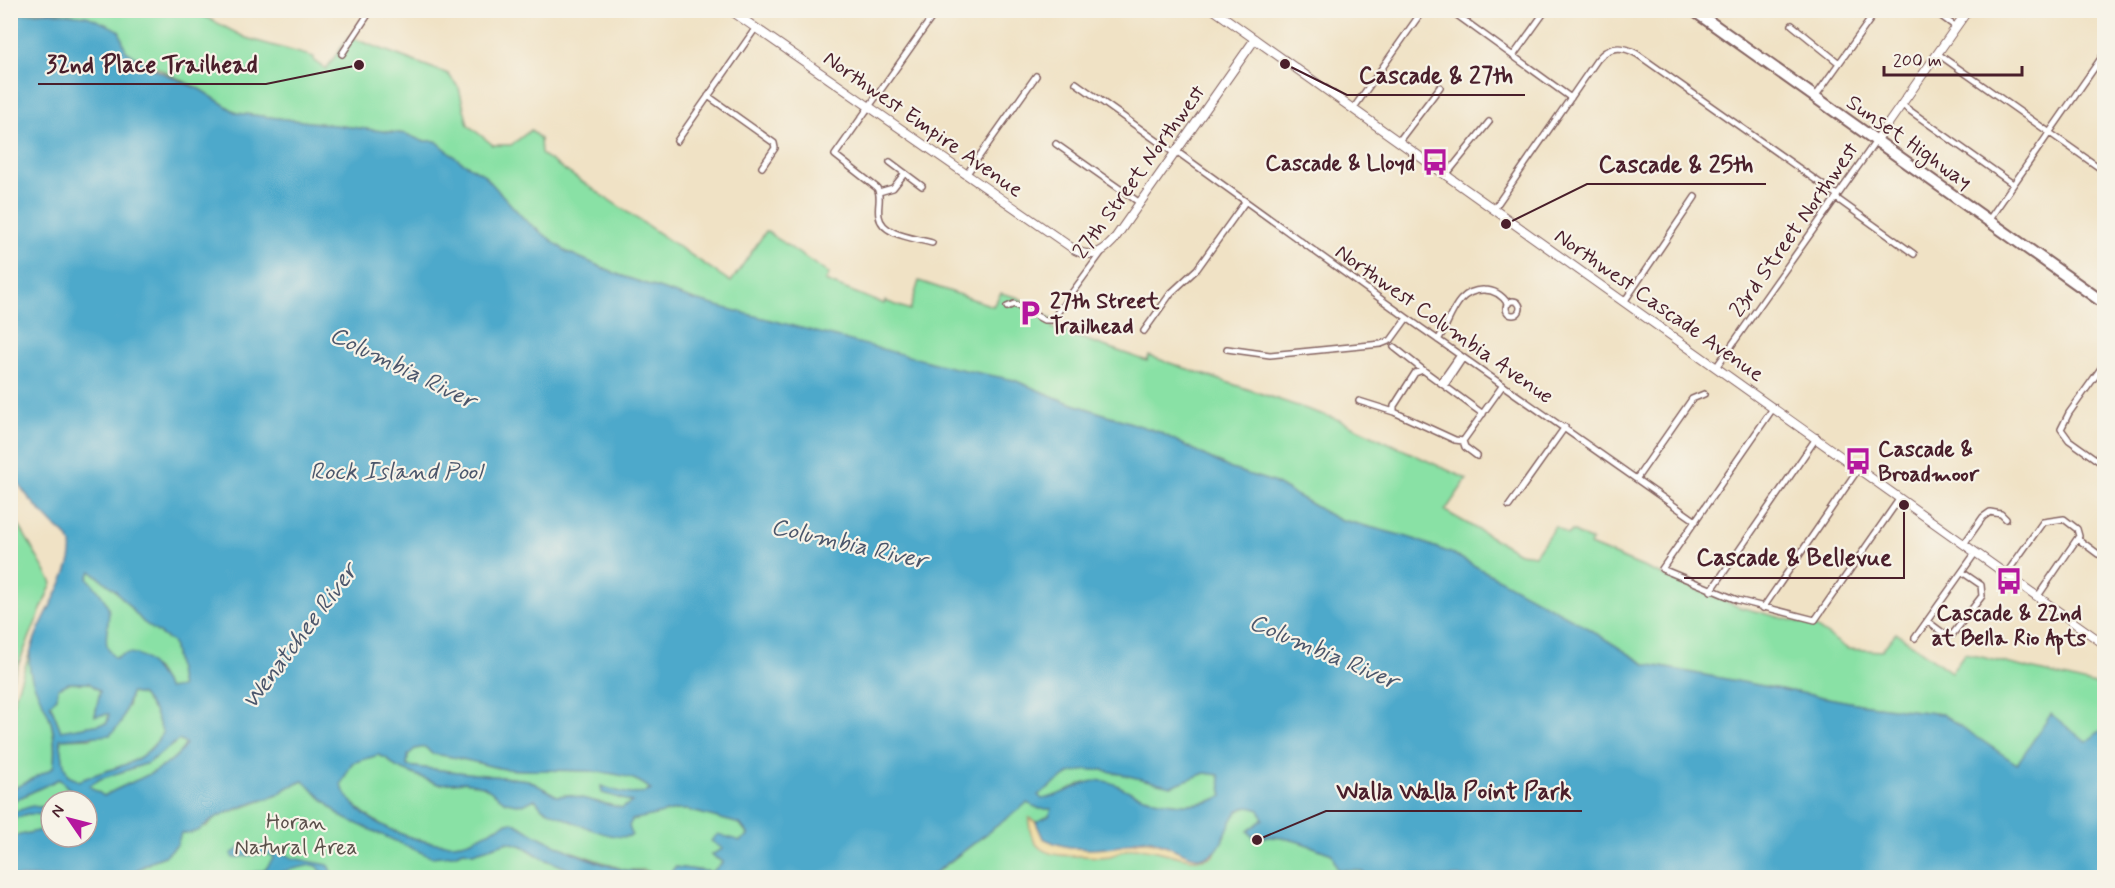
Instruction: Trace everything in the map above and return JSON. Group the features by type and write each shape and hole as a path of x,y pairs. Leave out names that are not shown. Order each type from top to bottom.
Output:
{"highway":[{"name":"Sunset Highway","path":"1693,10 2104,303"}],"street":[{"path":"342,54 372,10"},
{"name":"Northwest Empire Avenue","path":"730,10 1075,250 1088,255 1101,253"},
{"path":"932,243 894,232 885,226 879,217 879,192 870,180 835,155 937,10"},
{"name":"Northwest Cascade Avenue","path":"1215,10 1817,437 2104,644"},
{"path":"1353,109 1423,10"},
{"path":"1450,10 1571,98"},
{"path":"1513,56 1546,10"},
{"path":"1815,97 1875,13 1866,10"},
{"path":"1933,10 1956,27"},
{"path":"1876,141 1968,10"},
{"path":"1792,25 1839,63"},
{"path":"677,141 755,28"},
{"name":"27th Street Northwest","path":"1006,307 1014,304 1049,321 1054,318 1101,253 1113,241 1255,39"},
{"path":"1494,208 1601,55 1614,48 1624,48 1636,54 1914,254"},
{"path":"1938,54 2104,171"},
{"path":"1988,221 2104,54"},
{"path":"966,175 1036,76"},
{"name":"Northwest Columbia Avenue","path":"1076,83 1696,521"},
{"path":"1399,141 1440,87"},
{"path":"708,96 774,143 775,148 762,167"},
{"path":"1902,105 2013,184"},
{"path":"1446,175 1489,122"},
{"name":"23rd Street Northwest","path":"1717,366 1876,141"},
{"path":"1056,144 1140,203"},
{"path":"890,162 922,186"},
{"path":"879,192 893,188 905,173"},
{"path":"1624,302 1695,197"},
{"path":"1144,331 1172,293 1197,269 1245,202"},
{"path":"1438,340 1454,308 1467,294 1483,290 1493,291 1508,304"},
{"path":"1227,349 1270,355 1381,344 1391,340 1407,318"},
{"path":"1394,347 1482,414"},
{"path":"1443,383 1462,356"},
{"path":"2104,364 2062,425 2063,434 2104,465"},
{"path":"1394,412 1394,406 1415,372 1423,370"},
{"path":"1463,441 1503,385"},
{"path":"1637,478 1692,399 1704,394"},
{"path":"1359,401 1394,412 1455,440 1463,441"},
{"path":"1774,407 1662,569 1711,591 1763,608 1815,620 1900,498"},
{"path":"1509,506 1565,427"},
{"path":"1711,591 1817,437"},
{"path":"1463,441 1465,447 1477,456"},
{"path":"1763,608 1859,468"},
{"path":"1964,544 1983,516 1990,512 2001,514 2006,519"},
{"path":"2006,574 2043,522 2064,519 2077,529 2078,539 2038,596"},
{"path":"2078,539 2098,554"},
{"path":"1916,638 1976,552"},
{"path":"1927,621 1943,633 1952,635 1982,596 1981,585 1962,572"}],"green space":[{"path":"10,11 194,11 246,38 314,57 314,61 326,69 349,37 448,74 459,88 468,125 493,145 511,145 531,130 540,139 541,154 731,282 766,231 829,274 825,281 884,304 885,301 910,310 919,281 993,306 1001,293 1019,298 1056,322 1052,328 1147,361 1149,356 1339,420 1467,479 1445,511 1519,553 1535,555 1555,526 1568,535 1572,531 1592,541 1590,545 1739,607 1814,626 1848,649 1881,651 1896,633 1951,672 1965,653 2104,687 2104,734 2100,732 2086,743 2017,764 1942,714 1860,704 1645,664 1580,624 1453,554 1411,538 1335,518 1273,482 1231,469 1159,432 1064,401 1014,380 950,368 694,300 619,275 567,252 525,220 483,174 460,161 436,141 422,141 406,134 237,113 201,90 47,12 15,16 11,15"},
{"path":"11,511 52,583 10,682"},
{"path":"91,571 116,591 143,622 173,643 181,687 168,689 156,669 125,662 110,655 106,646 106,614 88,578"},
{"path":"30,652 33,677 52,728 54,763 53,769 11,791 11,709"},
{"path":"69,683 89,683 100,691 95,715 109,714 107,723 61,731 50,703 57,698 58,688"},
{"path":"131,693 142,695 154,711 163,733 154,745 135,760 79,781 68,776 60,739 92,738 128,706"},
{"path":"179,740 186,744 179,754 160,769 104,796 99,793 99,789 88,785 100,779 148,763"},
{"name":"Horan Natural Area","path":"425,747 432,754 499,768 579,770 620,775 637,781 651,790 633,794 602,787 633,802 622,808 569,795 557,796 528,780 407,766 408,755 415,749"},
{"name":"Horan Natural Area","path":"378,755 386,758 396,767 438,784 465,782 483,786 506,802 535,799 542,808 612,834 629,826 631,820 676,810 688,810 740,824 749,836 711,855 723,862 712,872 675,867 667,877 644,870 625,870 570,851 536,837 512,822 461,843 429,842 392,830 374,820 348,797 341,784 352,763"},
{"path":"1103,770 1171,786 1205,773 1219,775 1223,796 1202,803 1178,804 1144,797 1112,783 1091,781 1041,800 1038,794 1070,773"},
{"path":"59,779 69,789 39,789 39,807 11,813 11,802"},
{"name":"Horan Natural Area","path":"303,781 342,817 453,855 464,851 473,853 508,842 523,846 544,859 589,877 125,878 165,856 181,833 207,826 216,817 278,795 286,788"},
{"path":"1027,803 1040,809 1053,809 1049,816 1037,822 1133,843 1146,839 1194,856 1215,852 1236,813 1250,807 1259,809 1263,819 1248,831 1254,838 1285,838 1303,843 1332,854 1337,869 1361,871 1371,877 929,878"},
{"path":"27,814 39,814 39,831 11,837 10,820"}],"sand":[{"path":"1029,818 1036,822 1043,838 1133,843 1144,841 1155,842 1195,856 1215,853 1204,859 1185,858 1136,848 1104,857 1053,854 1045,851 1033,840"}],"water":[{"name":"Rock Island Pool","path":"47,12 87,16 119,30 126,51 156,70 201,90 237,113 406,134 422,141 436,141 460,161 483,174 525,220 567,252 619,275 694,300 950,367 1014,380 1064,401 1159,432 1231,469 1273,482 1335,518 1411,538 1453,554 1581,624 1645,664 1860,704 1942,714 2017,764 2051,714 2086,742 2100,731 2104,734 2104,877 1371,877 1361,871 1337,869 1332,854 1303,843 1285,838 1254,838 1248,831 1263,819 1259,810 1249,807 1235,814 1223,840 1212,854 1196,857 1146,839 1100,849 1061,845 1043,838 1036,822 1049,816 1052,809 1040,809 1027,803 929,877 667,877 675,867 712,872 723,862 711,855 723,849 711,841 718,834 740,841 749,835 740,824 688,810 676,810 632,820 629,826 632,835 613,836 587,828 542,808 535,799 523,805 506,802 483,786 465,782 438,784 396,767 386,758 378,755 352,763 341,784 359,810 392,830 429,842 461,843 512,822 581,856 624,870 648,872 664,877 589,877 544,859 523,846 508,842 473,853 464,851 453,855 431,857 342,817 303,781 286,788 278,795 219,816 194,832 181,833 177,845 165,856 125,877 11,877 11,837 39,831 39,849 99,849 99,793 104,796 160,769 179,754 186,744 179,740 148,763 100,779 89,786 94,789 69,789 59,779 11,802 11,790 53,768 55,748 52,727 34,686 29,663 33,643 63,581 71,552 69,539 28,496 17,480 10,462 11,15","holes":["91,571 116,591 143,622 173,643 181,687 168,689 153,666 140,656 133,653 115,658 110,652 106,640 108,607 88,578","69,683 89,683 100,691 95,716 109,714 107,723 61,731 50,704 57,698 58,688","131,693 142,695 154,711 163,733 155,745 136,760 79,781 68,776 60,739 110,735 121,723","425,747 432,754 499,768 601,772 621,775 638,781 651,790 633,794 601,786 602,793 632,802 622,808 569,795 557,796 528,780 407,766 408,755 415,749","1103,770 1171,786 1205,773 1219,775 1223,796 1202,803 1179,804 1144,797 1099,780 1049,798 1042,799 1038,795 1070,773"]},
{"path":"32,806 39,807 39,814 27,814 11,820 11,813"},
{"path":"243,846 272,847 292,858 328,865 333,876 326,877 317,866 311,865 258,877 233,877 265,870 274,857 267,853 233,858 231,854"}],"place":[{"name":"Cascade & 27th","path":"1285,64"},
{"name":"32nd Place Trailhead","path":"359,65"},
{"name":"Cascade & Lloyd","path":"1435,162"},
{"name":"Cascade & 25th","path":"1506,224"},
{"name":"27th Street Trailhead","path":"1030,313"},
{"name":"Cascade & Broadmoor","path":"1858,461"},
{"name":"Cascade & Bellevue","path":"1904,505"},
{"name":"Cascade & 22nd at Bella Rio Apts","path":"2009,581"},
{"name":"Walla Walla Point Park","path":"1257,840"}],"water label":[{"name":"Columbia River","path":"403,367"},
{"name":"Columbia River","path":"849,543"},
{"name":"Wenatchee River","path":"299,636"},
{"name":"Columbia River","path":"1324,651"}]}
